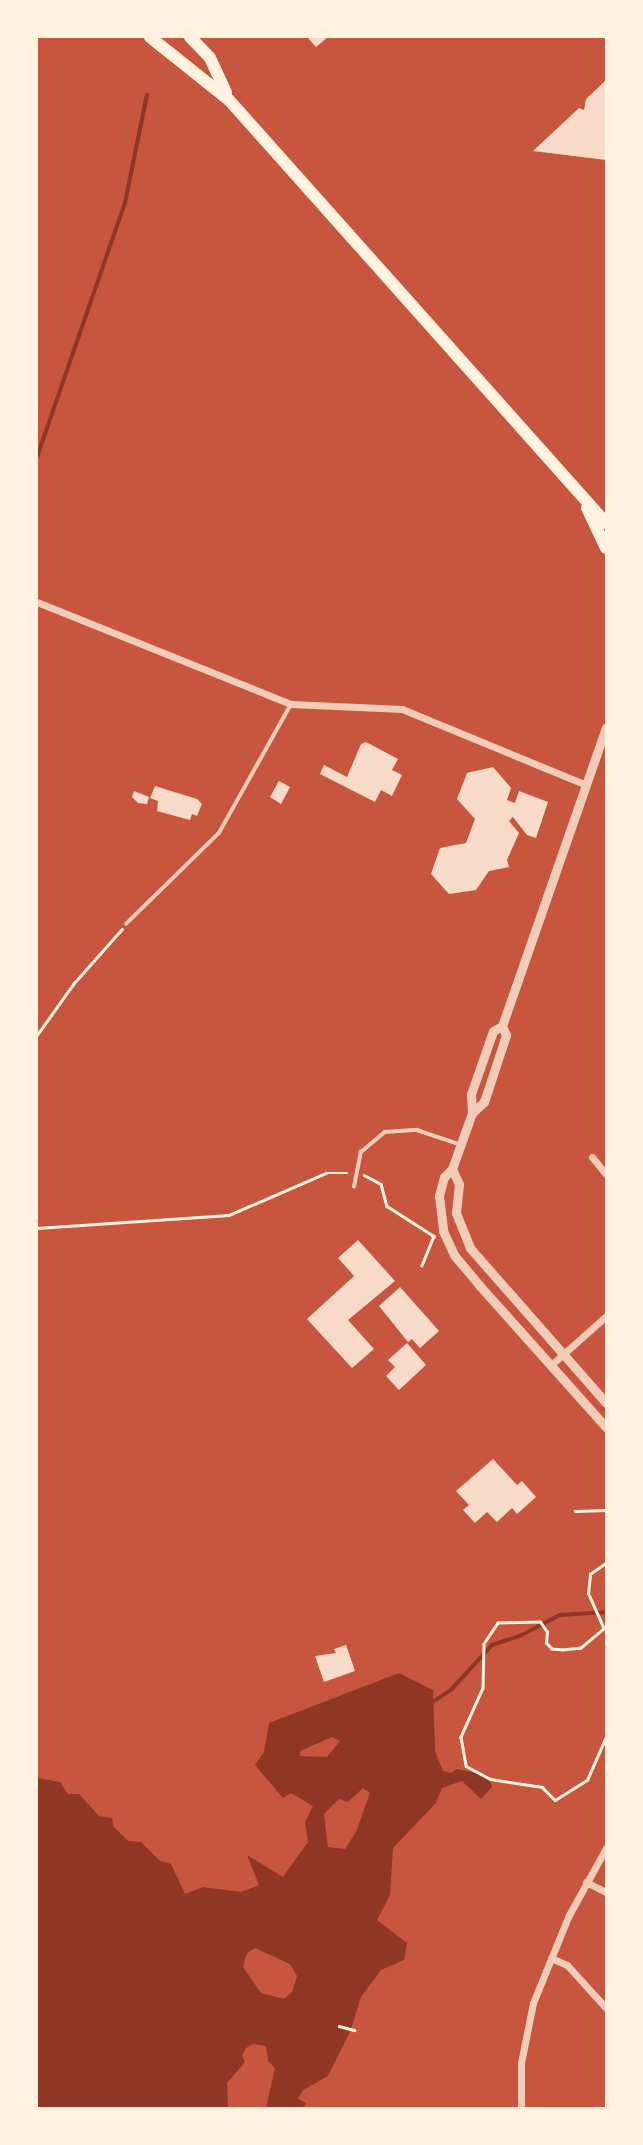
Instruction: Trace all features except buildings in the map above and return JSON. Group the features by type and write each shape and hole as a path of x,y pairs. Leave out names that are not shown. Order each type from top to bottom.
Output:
{"main road":[{"path":"150,37 229,100 606,523"},
{"path":"190,37 210,58 229,100"},
{"path":"580,495 606,548"}],"street":[{"path":"37,602 291,704 402,709 586,785"},
{"path":"606,728 502,1026 493,1031 471,1094 472,1113 452,1169 444,1177 439,1196 449,1245 606,1427"},
{"path":"472,1113 484,1102 506,1035 502,1026"},
{"path":"592,1157 606,1174"},
{"path":"452,1169 459,1184 456,1213 470,1248 606,1403"},
{"path":"551,1365 606,1316"},
{"path":"521,2108 526,2029 551,1958 586,1882 606,1848"},
{"path":"586,1882 606,1892"},
{"path":"551,1958 567,1965 606,2008"}],"lane":[{"path":"127,924 219,833 291,704"},
{"path":"354,1187 361,1152 385,1132 417,1130 461,1145"}],"path":[{"path":"37,1035 74,982 127,924"},
{"path":"37,1228 229,1215 326,1173 347,1172"},
{"path":"361,1174 381,1184 387,1206 434,1236 422,1266"},
{"path":"575,1511 606,1510"},
{"path":"606,1563 595,1567 588,1594 605,1628 581,1648 552,1649 540,1622 498,1623 484,1644 483,1689 461,1737 466,1766 490,1779 542,1787 555,1800 587,1780 606,1737"},
{"path":"340,2026 354,2030"}],"shaded area":[{"path":"399,1673 433,1690 435,1751 443,1771 451,1773 457,1769 489,1776 492,1787 481,1799 462,1781 442,1788 436,1803 393,1848 390,1895 377,1920 407,1943 404,1960 381,1970 361,1997 350,2032 328,2076 303,2090 298,2099 306,2103 304,2108 266,2108 275,2068 268,2061 266,2046 254,2044 246,2048 242,2056 245,2062 227,2083 228,2108 37,2108 37,1778 60,1782 68,1794 79,1794 99,1816 112,1818 113,1826 128,1841 141,1842 160,1861 171,1864 185,1894 203,1887 241,1892 259,1885 247,1855 283,1877 308,1842 305,1822 313,1806 291,1793 283,1798 255,1765 264,1752 269,1723","holes":["332,1737 340,1741 327,1757 300,1756 300,1751","363,1788 370,1793 356,1832 345,1849 328,1847 324,1814 339,1799 348,1802","255,1948 290,1964 297,1976 292,1992 284,1999 261,1993 243,1967 247,1953"]}],"waterway":[{"path":"37,457 125,203 147,95"},
{"path":"430,1704 452,1689 492,1645 520,1636 560,1615 606,1612"}]}
